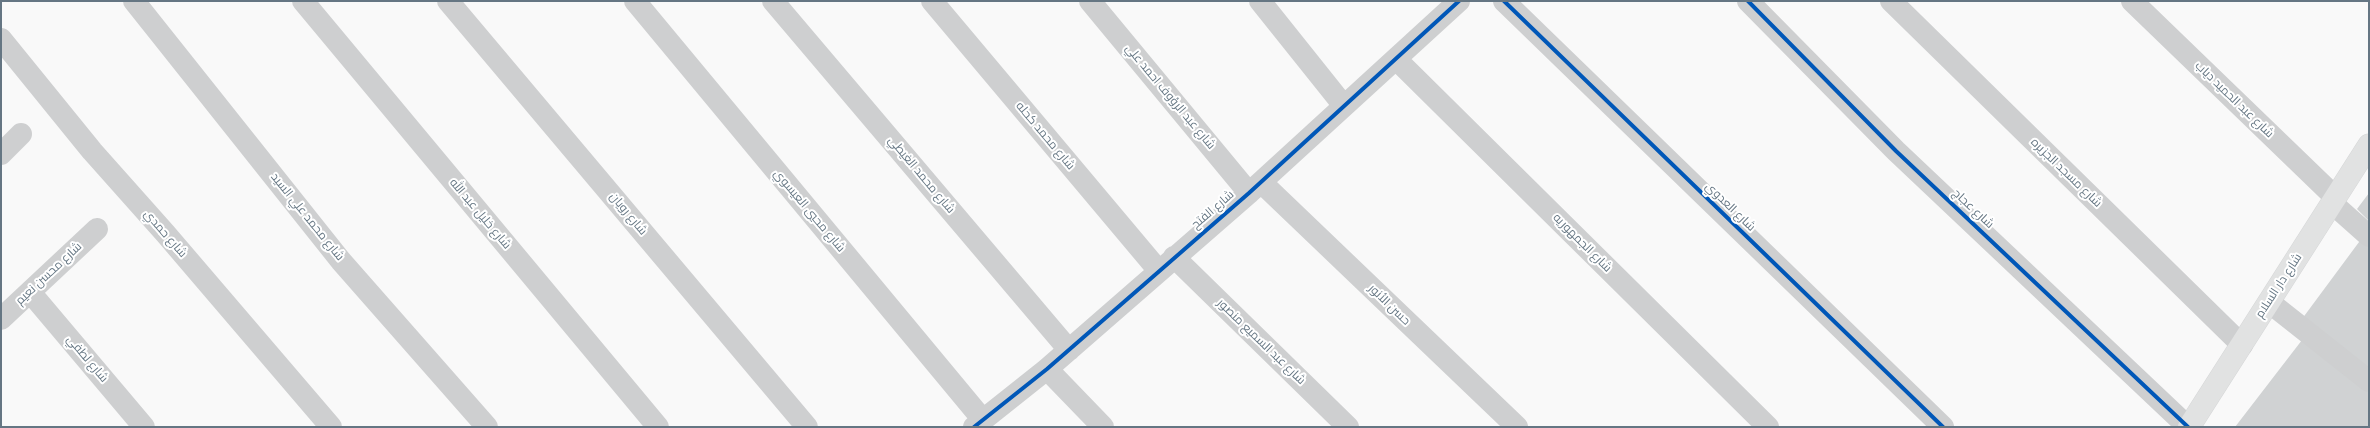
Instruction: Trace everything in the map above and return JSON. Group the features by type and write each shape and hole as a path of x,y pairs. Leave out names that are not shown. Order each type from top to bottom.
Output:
{"main road":[{"name":"شارع دار السلام","path":"2189,427 2369,145"}],"street":[{"name":"شارع محمد علي السيد","path":"134,1 341,261 487,427"},
{"name":"شارع خليل عبد الله","path":"303,1 658,427"},
{"name":"شارع رويان","path":"448,1 807,427"},
{"name":"شارع محيي العيسوي","path":"635,1 979,424"},
{"name":"شارع محمد الغيطي","path":"773,1 1069,350"},
{"name":"شارع محمد كحله","path":"932,1 1166,264"},
{"name":"شارع عبد الرؤوف احمد علي","path":"1090,1 1255,187"},
{"path":"1260,1 1344,106"},
{"name":"شارع الفتح","path":"979,424 1048,369 1255,187 1459,1"},
{"name":"شارع العدوي","path":"1504,1 1943,427"},
{"name":"شارع عجاج","path":"1748,1 1896,151 2189,427"},
{"name":"شارع مسجد الجزيره","path":"1891,1 2242,345"},
{"name":"شارع عبد الحميد دياب","path":"2132,1 2369,236"},
{"name":"شارع حمدي","path":"1,39 92,152 170,239 331,427"},
{"name":"شارع الجمهوريه","path":"1396,59 1768,427"},
{"path":"1,154 21,134"},
{"name":"حسن الأنور","path":"1255,187 1517,427"},
{"name":"شارع محسن نعيم","path":"1,319 97,229"},
{"name":"شارع عبد السميع منصور","path":"1166,264 1348,427"},
{"name":"شارع لطفي","path":"30,292 144,427"},
{"path":"2269,302 2369,382"},
{"path":"1048,369 1104,427"}],"building":[{"path":"2369,193 2369,221 2357,209"},
{"path":"2362,238 2369,244 2369,375 2299,323"},
{"path":"2302,340 2369,392 2369,427 2235,427"}],"cycle path":[{"path":"974,427 1047,369 1249,193 1459,1"},
{"path":"1504,1 1943,427"},
{"path":"1748,1 1896,151 2188,427"}]}
